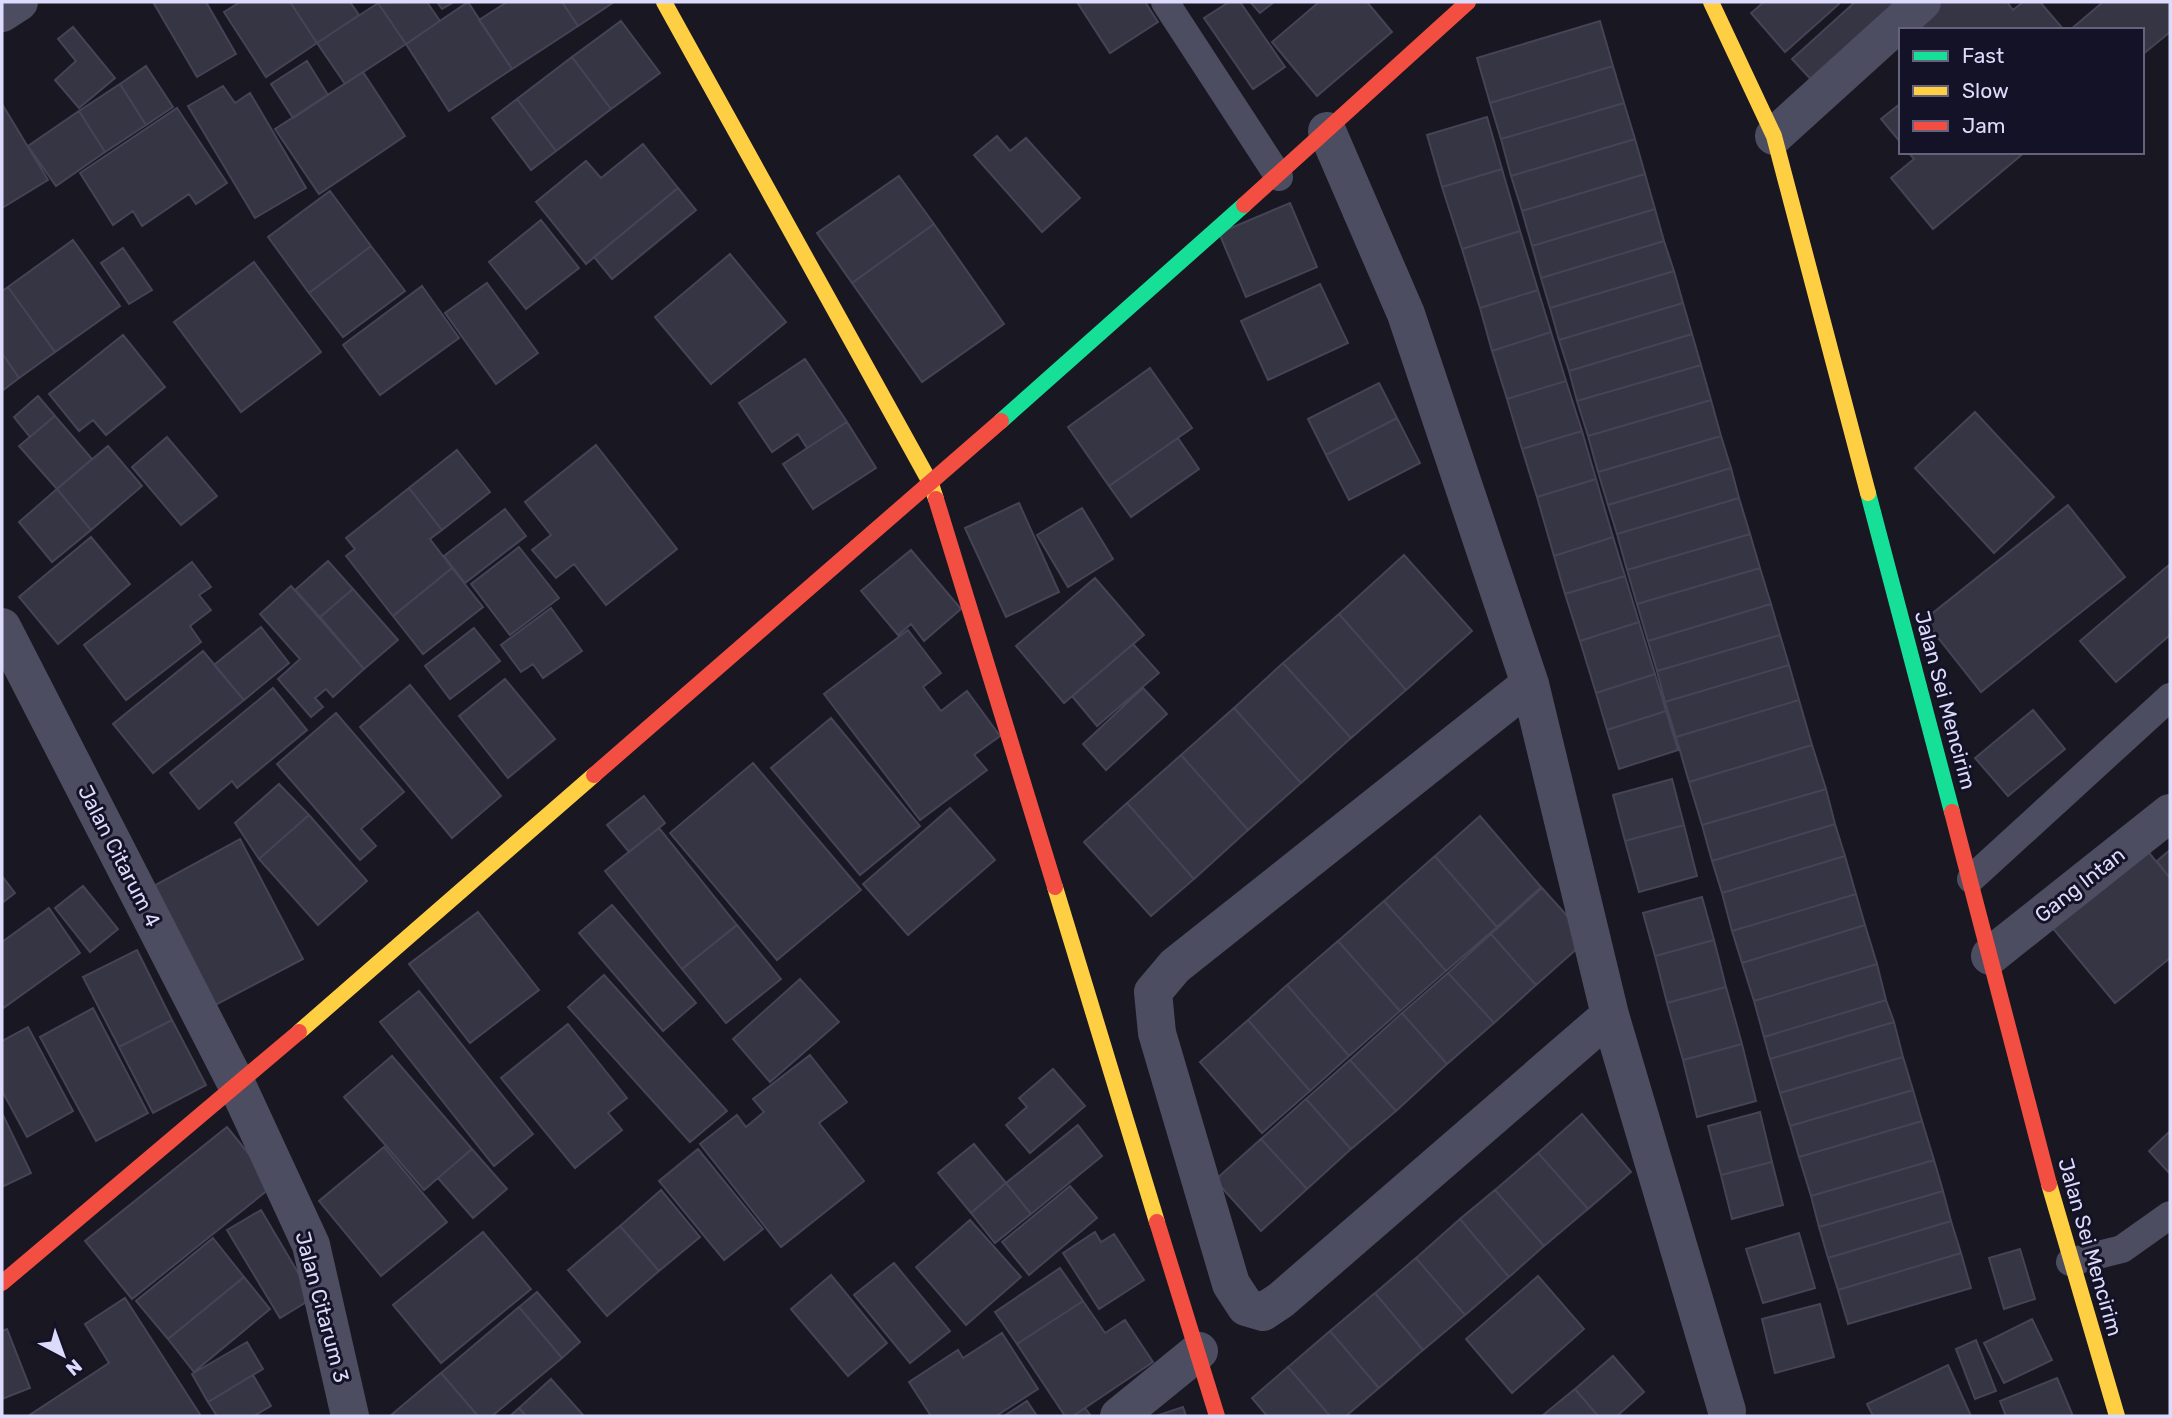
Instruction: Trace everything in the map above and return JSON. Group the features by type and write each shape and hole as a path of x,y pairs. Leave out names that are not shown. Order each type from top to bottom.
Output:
{"street":[{"path":"2,13 19,2"},
{"path":"664,2 931,484 1217,1416"},
{"path":"2,1283 237,1086 931,484 1279,177 1468,2"},
{"name":"Jalan Sei Mencirim","path":"1711,2 1774,136 2070,1262 2117,1416"},
{"path":"1774,136 1922,2"},
{"path":"1327,131 1406,314 1530,684 1610,1015 1727,1411"},
{"name":"Jalan Citarum 4","path":"2,627 237,1086"},
{"path":"1530,684 1175,966 1153,992 1157,1033 1231,1284 1246,1307 1263,1312 1281,1300 1610,1015"},
{"name":"Gang Intan","path":"1990,956 2170,813"},
{"name":"Jalan Citarum 3","path":"237,1086 311,1245 350,1416"},
{"path":"1119,1416 1199,1351"}],"lane":[{"path":"1165,2 1279,177"},
{"path":"1971,878 2170,697"},
{"path":"2070,1262 2122,1249 2170,1215"}],"building":[{"path":"153,2 206,2 236,54 197,77"},
{"path":"240,2 290,2 317,43 266,77 224,12"},
{"path":"290,2 350,2 359,15 317,43"},
{"path":"427,2 440,21 406,44 378,3"},
{"path":"437,2 454,2 442,9"},
{"path":"468,2 512,69 449,111 406,44"},
{"path":"507,2 562,2 578,26 512,69 479,20"},
{"path":"562,2 614,2 578,26"},
{"path":"1077,2 1145,2 1158,22 1110,53"},
{"path":"1229,2 1240,2 1285,67 1253,89 1204,18"},
{"path":"1250,2 1274,2 1260,13"},
{"path":"1319,2 1367,2 1392,32 1317,96 1272,42"},
{"path":"1764,2 1839,4 1785,52 1751,13"},
{"path":"1855,2 1913,2 1818,87 1792,59"},
{"path":"1940,2 2007,2 2013,10 2023,2 2040,2 2062,28 1920,28"},
{"path":"2103,2 2170,2 2170,32 2144,53 2144,28 2072,28"},
{"path":"378,3 406,44 345,84 317,43"},
{"path":"621,21 660,73 611,109 572,57"},
{"path":"1600,21 1613,66 1490,103 1477,58"},
{"path":"73,27 115,78 79,108 55,80 76,61 58,39"},
{"path":"572,57 611,109 556,151 517,99"},
{"path":"307,61 328,95 293,118 271,84"},
{"path":"146,66 173,107 146,125 120,84"},
{"path":"1613,66 1624,103 1501,139 1490,103"},
{"path":"363,72 405,136 319,194 275,129"},
{"path":"120,84 146,125 105,152 79,111"},
{"path":"223,86 235,103 250,93 306,188 255,218 188,106"},
{"path":"517,99 556,151 531,170 492,118"},
{"path":"1624,103 1635,139 1511,176 1501,139"},
{"path":"2,104 48,180 2,208"},
{"path":"1899,105 1899,141 1881,119"},
{"path":"177,108 227,183 196,204 189,194 142,226 133,211 113,225 80,173"},
{"path":"79,111 105,152 56,186 28,146"},
{"path":"1487,117 1502,169 1442,187 1427,135"},
{"path":"997,136 1010,151 1026,138 1080,198 1042,232 974,155"},
{"path":"1635,139 1645,174 1522,211 1511,176"},
{"path":"643,144 678,188 586,264 536,202 586,161 601,178"},
{"path":"1910,154 2023,154 1933,229 1891,178 1914,159"},
{"path":"1502,169 1520,231 1462,249 1442,187"},
{"path":"1645,174 1655,209 1532,246 1522,211"},
{"path":"899,176 934,224 852,283 817,233"},
{"path":"678,188 696,210 612,279 594,257"},
{"path":"330,191 371,246 309,293 268,237"},
{"path":"1290,203 1317,267 1246,297 1219,233"},
{"path":"1655,209 1664,241 1541,278 1532,246"},
{"path":"541,220 579,268 526,309 489,262"},
{"path":"934,224 1004,324 922,382 852,283"},
{"path":"1520,231 1538,290 1480,308 1462,249"},
{"path":"73,240 120,306 55,352 8,287"},
{"path":"1664,241 1674,271 1550,308 1541,278"},
{"path":"371,246 405,291 343,337 309,293"},
{"path":"123,248 152,290 129,304 101,263"},
{"path":"730,254 786,322 711,384 655,317"},
{"path":"254,262 321,352 241,412 174,322"},
{"path":"1674,271 1683,303 1559,340 1550,308"},
{"path":"487,283 538,353 496,384 445,313"},
{"path":"1320,284 1348,343 1268,380 1241,321"},
{"path":"422,286 459,338 380,395 343,345"},
{"path":"8,287 55,352 19,378 2,353 2,291"},
{"path":"1538,290 1551,332 1492,351 1480,308"},
{"path":"1683,303 1692,334 1569,371 1559,340"},
{"path":"1551,332 1566,381 1507,399 1492,351"},
{"path":"1692,334 1701,365 1577,401 1569,371"},
{"path":"123,335 165,387 106,435 93,420 79,431 49,394"},
{"path":"2,353 19,378 2,391"},
{"path":"805,359 847,422 807,448 798,434 772,452 739,403"},
{"path":"1701,365 1711,400 1588,436 1577,401"},
{"path":"1150,368 1192,428 1109,486 1068,427"},
{"path":"1566,381 1582,431 1522,449 1507,399"},
{"path":"1379,383 1397,418 1326,455 1308,419"},
{"path":"38,396 55,416 30,437 14,417"},
{"path":"1711,400 1721,436 1598,472 1588,436"},
{"path":"1975,412 2054,497 1994,553 1915,468"},
{"path":"55,416 92,459 57,489 19,446"},
{"path":"1397,418 1420,463 1349,500 1326,455"},
{"path":"847,422 876,468 813,509 783,464"},
{"path":"1582,431 1596,479 1537,497 1522,449"},
{"path":"1721,436 1731,468 1608,505 1598,472"},
{"path":"167,437 217,496 181,525 132,467"},
{"path":"1178,438 1199,469 1131,517 1109,486"},
{"path":"596,445 677,549 606,605 574,564 556,578 532,550 551,535 525,502"},
{"path":"108,446 142,486 91,530 57,489"},
{"path":"457,450 490,492 442,530 409,488"},
{"path":"1731,468 1739,498 1617,534 1608,505"},
{"path":"1596,479 1613,537 1554,556 1537,497"},
{"path":"409,488 442,530 430,539 452,568 393,616 346,556 355,549 346,538"},
{"path":"57,489 91,530 52,562 19,522"},
{"path":"1739,498 1750,534 1627,570 1617,534"},
{"path":"1019,503 1059,592 1006,617 965,528"},
{"path":"2068,505 2125,577 1981,692 1924,620"},
{"path":"1082,508 1113,559 1068,587 1037,535"},
{"path":"505,509 526,536 465,583 444,556"},
{"path":"1750,534 1760,568 1637,604 1627,570"},
{"path":"91,537 130,584 58,644 19,597"},
{"path":"1613,537 1625,576 1565,594 1554,556"},
{"path":"519,547 559,598 510,635 471,584"},
{"path":"911,550 961,609 924,641 911,624 898,635 861,591"},
{"path":"1404,555 1472,631 1406,690 1339,614"},
{"path":"328,561 353,589 320,617 295,590"},
{"path":"192,562 211,587 199,595 211,610 190,626 201,642 126,700 84,645"},
{"path":"2169,565 2170,635 2116,682 2080,641"},
{"path":"452,568 483,607 423,654 393,616"},
{"path":"1760,568 1771,604 1648,641 1637,604"},
{"path":"1625,576 1639,622 1580,641 1565,594"},
{"path":"1095,578 1144,635 1064,703 1016,646"},
{"path":"291,586 364,669 333,697 326,689 315,698 323,707 311,717 278,679 300,659 260,614"},
{"path":"353,589 398,640 364,669 320,617"},
{"path":"1771,604 1780,635 1657,671 1648,641"},
{"path":"551,608 582,651 543,678 533,664 521,672 501,645"},
{"path":"1339,614 1406,690 1351,738 1283,663"},
{"path":"1639,622 1655,674 1596,693 1580,641"},
{"path":"261,627 289,663 244,700 214,665"},
{"path":"474,628 500,661 450,699 425,666"},
{"path":"908,630 941,673 923,687 941,711 967,691 1000,736 974,755 987,770 920,820 824,694"},
{"path":"1780,635 1789,665 1665,702 1657,671"},
{"path":"1133,644 1159,673 1097,726 1072,696"},
{"path":"203,651 244,700 153,773 113,724"},
{"path":"1283,663 1351,738 1301,783 1234,708"},
{"path":"1789,665 1799,700 1676,737 1665,702"},
{"path":"1655,674 1666,711 1607,730 1596,693"},
{"path":"505,679 555,739 508,778 459,716"},
{"path":"410,685 501,796 452,838 360,727"},
{"path":"273,688 307,730 237,788 232,781 199,809 170,773"},
{"path":"1143,688 1167,714 1106,770 1083,744"},
{"path":"1799,700 1812,745 1689,782 1676,737"},
{"path":"1234,708 1301,783 1248,830 1181,755"},
{"path":"2033,710 2065,749 2008,796 1975,758"},
{"path":"1666,711 1678,750 1619,769 1607,730"},
{"path":"336,713 404,792 361,829 376,846 360,860 277,764"},
{"path":"831,718 920,826 860,875 771,768"},
{"path":"1812,745 1826,789 1702,825 1689,782"},
{"path":"1181,755 1248,830 1194,879 1127,803"},
{"path":"753,763 861,890 777,960 670,833"},
{"path":"1672,779 1684,825 1625,841 1613,795"},
{"path":"279,784 309,815 259,859 235,823"},
{"path":"1826,789 1835,824 1712,861 1702,825"},
{"path":"644,796 665,823 629,852 607,825"},
{"path":"1127,803 1194,879 1151,916 1084,842"},
{"path":"950,808 995,860 908,935 863,884"},
{"path":"309,815 367,881 318,925 259,859"},
{"path":"1480,816 1541,887 1497,927 1435,856"},
{"path":"1835,824 1845,856 1722,893 1712,861"},
{"path":"1684,825 1697,876 1639,892 1625,841"},
{"path":"659,828 737,925 682,969 605,871"},
{"path":"240,839 303,959 202,1012 139,894"},
{"path":"2145,848 2170,878 2170,958 2115,1003 2050,925"},
{"path":"2170,850 2170,878 2157,861"},
{"path":"1435,856 1497,927 1446,971 1384,901"},
{"path":"1845,856 1856,894 1732,931 1722,893"},
{"path":"2,876 15,893 2,903"},
{"path":"83,886 118,929 90,952 55,908"},
{"path":"1542,888 1588,939 1536,985 1491,934"},
{"path":"1856,894 1865,925 1742,963 1732,931"},
{"path":"1702,897 1714,940 1655,956 1643,913"},
{"path":"1384,901 1446,971 1400,1011 1338,941"},
{"path":"612,905 696,1003 663,1031 579,933"},
{"path":"49,908 80,953 2,1009 2,942"},
{"path":"478,912 539,990 470,1043 409,964"},
{"path":"737,925 781,979 726,1023 682,969"},
{"path":"1865,925 1877,964 1754,1001 1742,963"},
{"path":"1491,934 1536,985 1494,1023 1448,973"},
{"path":"1714,940 1726,987 1667,1003 1655,956"},
{"path":"1338,941 1400,1011 1349,1056 1287,985"},
{"path":"137,950 172,1020 119,1047 83,977"},
{"path":"1877,964 1886,1000 1764,1037 1754,1001"},
{"path":"1448,973 1494,1023 1447,1064 1402,1013"},
{"path":"604,975 727,1111 690,1142 568,1007"},
{"path":"800,979 839,1022 770,1082 733,1039"},
{"path":"1287,985 1349,1056 1310,1091 1248,1020"},
{"path":"1726,987 1742,1044 1683,1060 1667,1003"},
{"path":"419,991 533,1134 494,1166 380,1022"},
{"path":"1886,1000 1894,1022 1770,1059 1764,1037"},
{"path":"93,1008 148,1113 96,1141 40,1037"},
{"path":"1402,1013 1447,1064 1396,1111 1350,1060"},
{"path":"172,1020 206,1085 153,1113 119,1047"},
{"path":"1248,1020 1310,1091 1262,1133 1200,1062"},
{"path":"1894,1022 1903,1057 1780,1093 1770,1059"},
{"path":"568,1024 627,1098 608,1113 622,1130 575,1168 501,1078"},
{"path":"28,1027 73,1111 27,1137 2,1091 2,1041"},
{"path":"1742,1044 1756,1101 1697,1117 1683,1060"},
{"path":"810,1055 847,1102 819,1123 864,1181 781,1247 700,1144 737,1115 746,1127 764,1112 753,1099"},
{"path":"392,1056 472,1149 424,1190 344,1097"},
{"path":"1903,1057 1913,1090 1790,1126 1780,1093"},
{"path":"1350,1060 1396,1111 1351,1149 1306,1099"},
{"path":"1053,1069 1085,1106 1030,1153 1006,1125 1027,1107 1019,1098"},
{"path":"1913,1090 1922,1121 1799,1157 1790,1126"},
{"path":"1306,1099 1351,1149 1307,1189 1261,1139"},
{"path":"1760,1112 1772,1162 1721,1175 1708,1126"},
{"path":"2,1113 31,1173 2,1187"},
{"path":"1582,1114 1631,1172 1588,1209 1538,1153"},
{"path":"1922,1121 1934,1160 1811,1196 1799,1157"},
{"path":"1078,1125 1102,1156 1031,1214 1006,1183"},
{"path":"227,1127 274,1185 132,1299 85,1241"},
{"path":"2170,1131 2170,1174 2149,1151"},
{"path":"1261,1139 1307,1189 1261,1231 1215,1180"},
{"path":"974,1144 1006,1183 971,1213 938,1173"},
{"path":"384,1147 447,1222 381,1276 319,1201"},
{"path":"472,1149 507,1189 473,1218 438,1178"},
{"path":"698,1149 763,1229 724,1260 659,1181"},
{"path":"1538,1153 1588,1209 1544,1246 1495,1190"},
{"path":"1934,1160 1943,1191 1819,1227 1811,1196"},
{"path":"1772,1162 1783,1205 1732,1219 1721,1175"},
{"path":"1006,1183 1031,1214 995,1243 971,1213"},
{"path":"1070,1186 1097,1218 1029,1275 1002,1242"},
{"path":"661,1190 700,1237 659,1271 620,1226"},
{"path":"1495,1190 1544,1246 1509,1277 1460,1219"},
{"path":"1943,1191 1951,1221 1828,1258 1819,1227"},
{"path":"261,1210 313,1298 280,1318 227,1230"},
{"path":"1460,1219 1509,1277 1465,1315 1416,1258"},
{"path":"970,1220 1021,1277 966,1325 916,1267"},
{"path":"1951,1221 1961,1253 1838,1290 1828,1258"},
{"path":"620,1226 659,1271 607,1316 568,1270"},
{"path":"483,1232 531,1289 441,1363 393,1305"},
{"path":"1095,1232 1101,1242 1114,1234 1144,1280 1099,1309 1063,1253"},
{"path":"1799,1233 1815,1288 1763,1303 1746,1249"},
{"path":"213,1238 244,1277 168,1339 136,1301"},
{"path":"2020,1249 2035,1299 2004,1309 1989,1258"},
{"path":"1961,1253 1971,1288 1848,1324 1838,1290"},
{"path":"1416,1258 1465,1315 1423,1350 1375,1293"},
{"path":"894,1263 950,1331 910,1363 854,1295"},
{"path":"1060,1268 1083,1301 1017,1344 995,1312"},
{"path":"831,1275 887,1343 848,1376 791,1309"},
{"path":"1538,1276 1584,1329 1512,1393 1466,1339"},
{"path":"244,1277 270,1309 194,1372 168,1339"},
{"path":"537,1292 580,1342 562,1358 519,1307"},
{"path":"1375,1293 1423,1350 1379,1388 1330,1331"},
{"path":"125,1298 201,1416 28,1416 109,1363 85,1324"},
{"path":"1083,1301 1105,1333 1125,1320 1153,1362 1073,1416 1065,1416 1017,1344"},
{"path":"1820,1304 1834,1357 1775,1373 1762,1319"},
{"path":"519,1307 562,1358 492,1416 478,1416 441,1373"},
{"path":"2032,1319 2052,1360 2004,1383 1984,1343"},
{"path":"7,1329 30,1388 2,1399 2,1331"},
{"path":"1330,1331 1379,1388 1346,1416 1330,1416 1288,1367"},
{"path":"1002,1333 1038,1389 996,1416 931,1416 909,1382 958,1350 963,1358"},
{"path":"1976,1340 1996,1391 1975,1399 1956,1349"},
{"path":"247,1342 263,1369 208,1402 192,1374"},
{"path":"1613,1356 1644,1392 1617,1416 1598,1416 1575,1389"},
{"path":"1948,1365 1971,1416 1873,1416 1867,1404"},
{"path":"1288,1367 1330,1416 1267,1416 1252,1398"},
{"path":"441,1373 478,1416 390,1416"},
{"path":"253,1375 271,1406 254,1416 217,1416 208,1402"},
{"path":"2057,1378 2073,1416 2006,1416 2000,1401"},
{"path":"551,1379 584,1416 526,1416 519,1408"},
{"path":"1575,1389 1598,1416 1542,1416"},
{"path":"1027,1401 1037,1416 1004,1416"},
{"path":"1183,1407 1186,1416 1156,1416"},
{"path":"519,1408 526,1416 510,1416"},
{"path":"1085,1408 1091,1416 1073,1416"}],"traffic: fast":[{"path":"1001,421 1244,205"},
{"path":"1868,493 1952,812"}],"traffic: slow":[{"path":"664,2 931,484 936,499"},
{"path":"1711,2 1774,136 1868,493"},
{"path":"299,1032 594,775"},
{"path":"1055,887 1157,1222"},
{"path":"2049,1184 2117,1416"}],"traffic: jam":[{"path":"1244,205 1468,2"},
{"path":"594,775 1001,421"},
{"path":"936,499 1055,887"},
{"path":"1952,812 2049,1184"},
{"path":"2,1283 299,1032"},
{"path":"1157,1222 1217,1416"}]}
